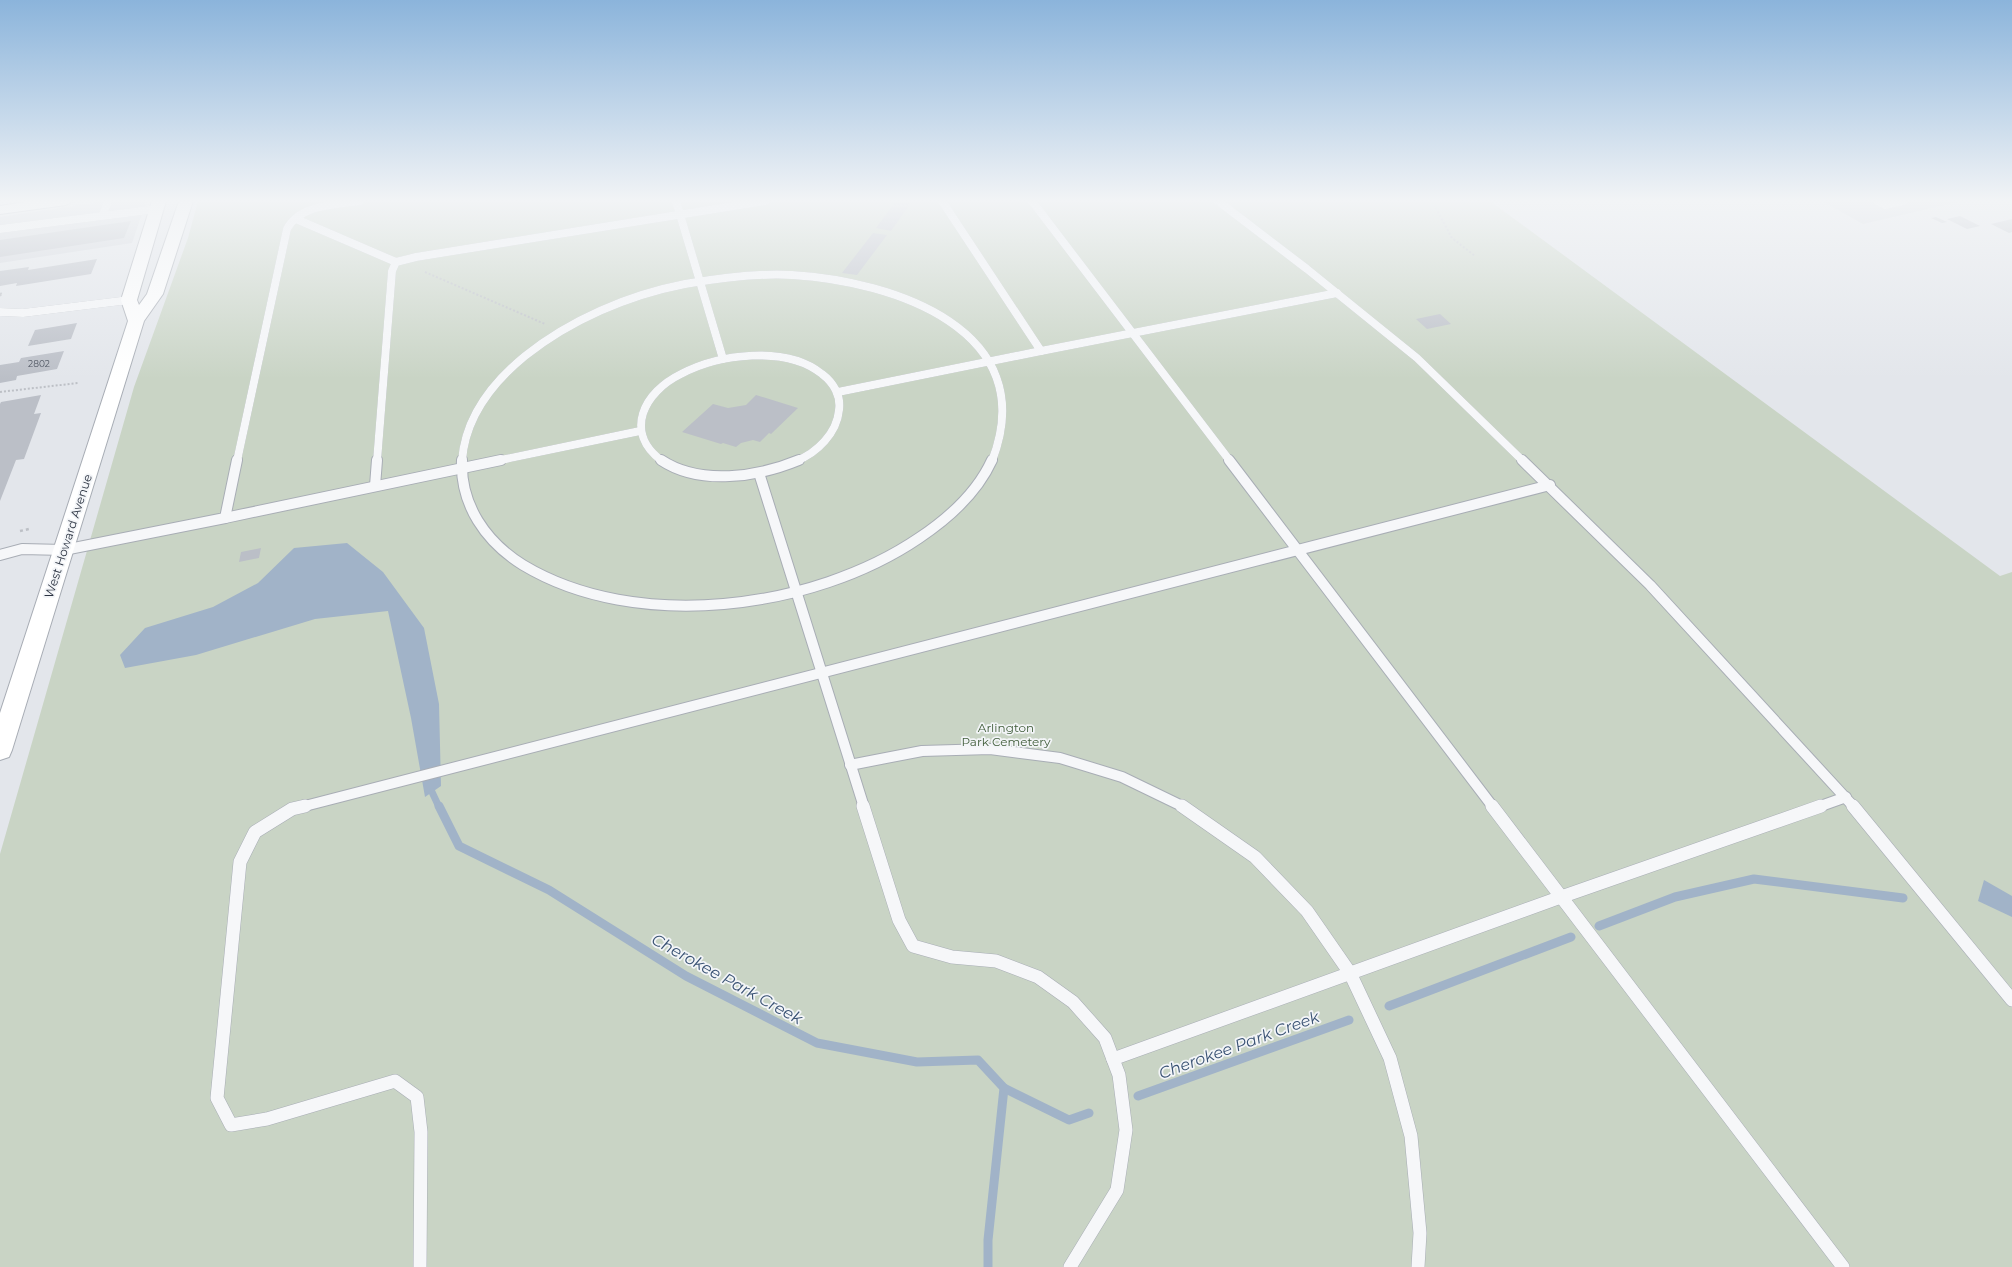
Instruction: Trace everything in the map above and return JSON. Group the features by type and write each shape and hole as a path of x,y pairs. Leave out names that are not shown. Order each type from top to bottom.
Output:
{"street":[{"path":"136,321 129,300 141,260"},
{"name":"West Howard Avenue","path":"0,750 136,321 155,294 166,260"}],"lane":[{"path":"225,518 279,260"},
{"path":"392,260 396,262 403,260"},
{"path":"694,260 723,359"},
{"path":"981,260 1041,351"},
{"path":"1076,260 1843,1267"},
{"path":"1294,260 1417,358 1550,485 1650,585 1846,797 2012,1000"},
{"path":"375,486 392,271 396,262"},
{"path":"790,275 834,279 874,287 912,300 944,317 971,339 990,361 1001,392 1003,423 995,456 976,489 945,521 904,550 854,574 797,593 734,604 671,606 612,599 560,584 517,561 486,534 467,502 460,469 465,436 481,404 504,374 535,347 562,331 612,306 655,291 700,281 745,276 790,275"},
{"path":"838,392 1337,293"},
{"path":"0,312 22,313 129,300"},
{"path":"760,356 781,357 806,364 826,376 838,392 841,407 838,423 827,439 809,454 786,465 759,473 731,477 704,476 679,470 659,460 646,446 640,431 642,413 653,395 671,379 695,367 723,359 760,356"},
{"path":"0,555 22,549 64,550 225,518 640,431"},
{"path":"759,473 899,920 913,946 952,956 996,961 1038,977 1073,1002 1105,1038 1119,1075 1126,1130 1117,1190 1070,1267"},
{"path":"420,1267 421,1132 417,1098 395,1081 267,1119 231,1125 217,1098 240,862 255,832 292,809 1550,485"},
{"path":"850,765 922,751 990,749 1060,758 1122,777 1189,809 1255,857 1307,911 1350,973 1390,1058 1411,1136 1420,1233 1418,1267"},
{"path":"1113,1059 1561,897 1846,797"}],"path":[{"path":"396,262 409,266 562,331"},
{"path":"0,392 78,383"}],"shaded area":[{"path":"0,260 19,260 0,263"}],"green space":[{"name":"Arlington Park Cemetery","path":"180,260 1570,260 2000,576 2012,572 2012,1267 0,1267 0,854 134,387"}],"water":[{"path":"347,543 383,572 424,628 439,704 441,786 425,797 411,718 388,611 315,619 196,655 125,668 120,655 145,628 213,607 258,583 294,548"},
{"path":"1984,880 2012,896 2012,917 1978,901"}],"building":[{"path":"97,260 91,274 16,286 17,283 0,286 0,271 29,267 28,270"},
{"path":"852,260 868,260 857,275 842,273"},
{"path":"1440,314 1451,324 1427,329 1416,319"},
{"path":"77,323 71,339 28,346 35,330"},
{"path":"64,351 57,369 17,376 16,380 0,383 0,365 19,362 21,358"},
{"path":"41,395 34,414 41,413 24,459 16,460 0,501 0,404 1,402"},
{"path":"756,395 798,408 771,434 769,433 760,442 753,440 741,443 736,447 682,432 713,404 728,408 746,405"},
{"path":"261,548 259,558 239,562 241,552"}],"waterway":[{"name":"Cherokee Park Creek","path":"432,792 439,807"},
{"name":"Cherokee Park Creek","path":"439,806 459,846 549,890 686,976 817,1043 917,1062 978,1060 1004,1088"},
{"name":"Cherokee Park Creek","path":"1599,926 1675,897 1754,879 1903,898"},
{"name":"Cherokee Park Creek","path":"1389,1006 1571,937"},
{"name":"Cherokee Park Creek","path":"1138,1096 1349,1020"},
{"name":"Cherokee Park Creek","path":"988,1267 988,1240 1004,1088"},
{"name":"Cherokee Park Creek","path":"1004,1088 1069,1120 1089,1113"}]}
